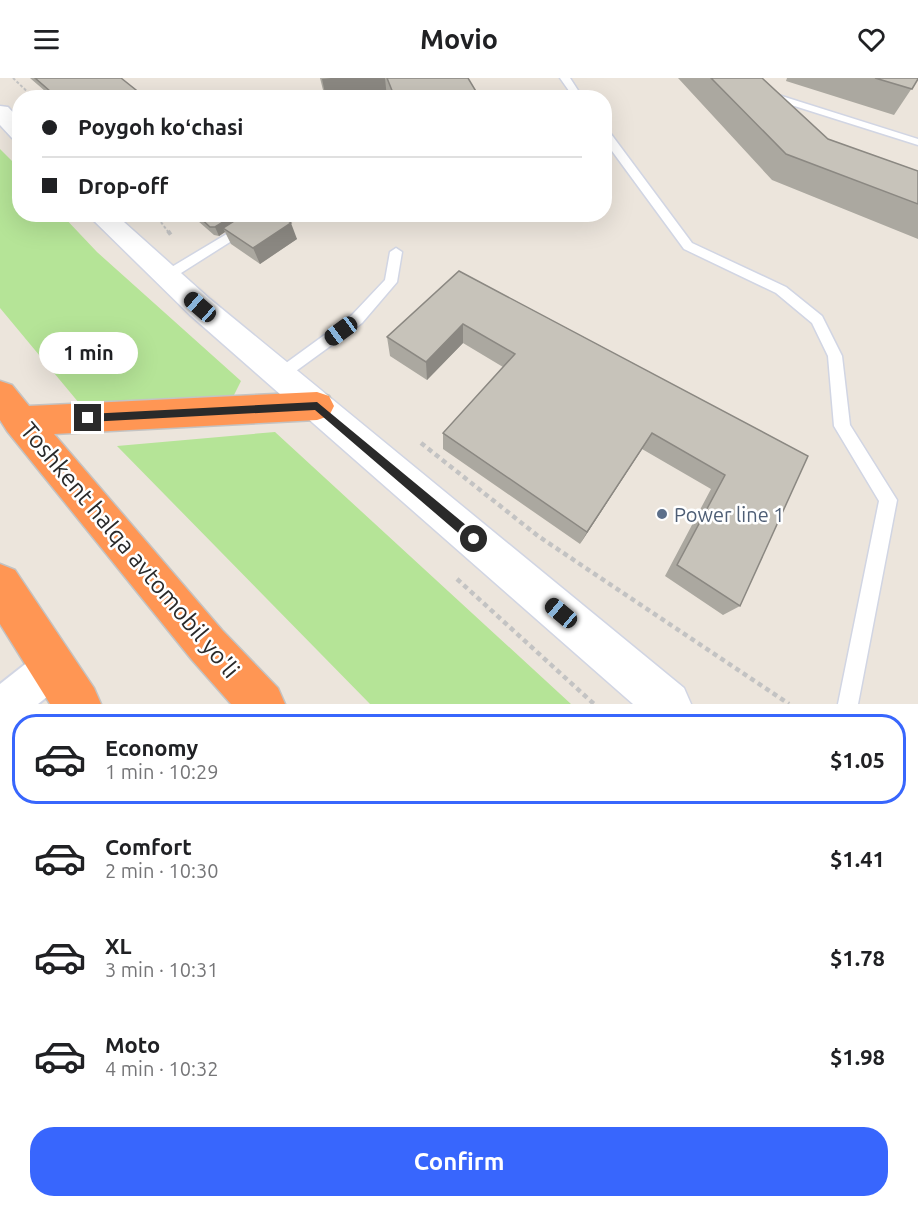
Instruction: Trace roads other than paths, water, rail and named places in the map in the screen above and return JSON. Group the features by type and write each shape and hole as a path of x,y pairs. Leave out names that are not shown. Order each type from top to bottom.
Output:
{"highway":[{"path":"10,408 317,406"},
{"name":"Toshkent halqa avtomobil yo'li","path":"10,408 207,645 262,704"},
{"path":"0,585 52,668 78,704"}],"street":[{"path":"0,112 12,125"},
{"path":"111,222 179,269 280,375 668,704"},
{"path":"6,704 52,668"}],"lane":[{"path":"786,111 765,92 918,142"},
{"path":"612,143 688,246 781,291 817,320 827,336 835,356 842,426 888,500 848,704"},
{"path":"179,269 256,222"},
{"path":"280,375 357,319 391,282 396,252"}],"place":[{"name":"Power line 1","path":"662,514"}]}
